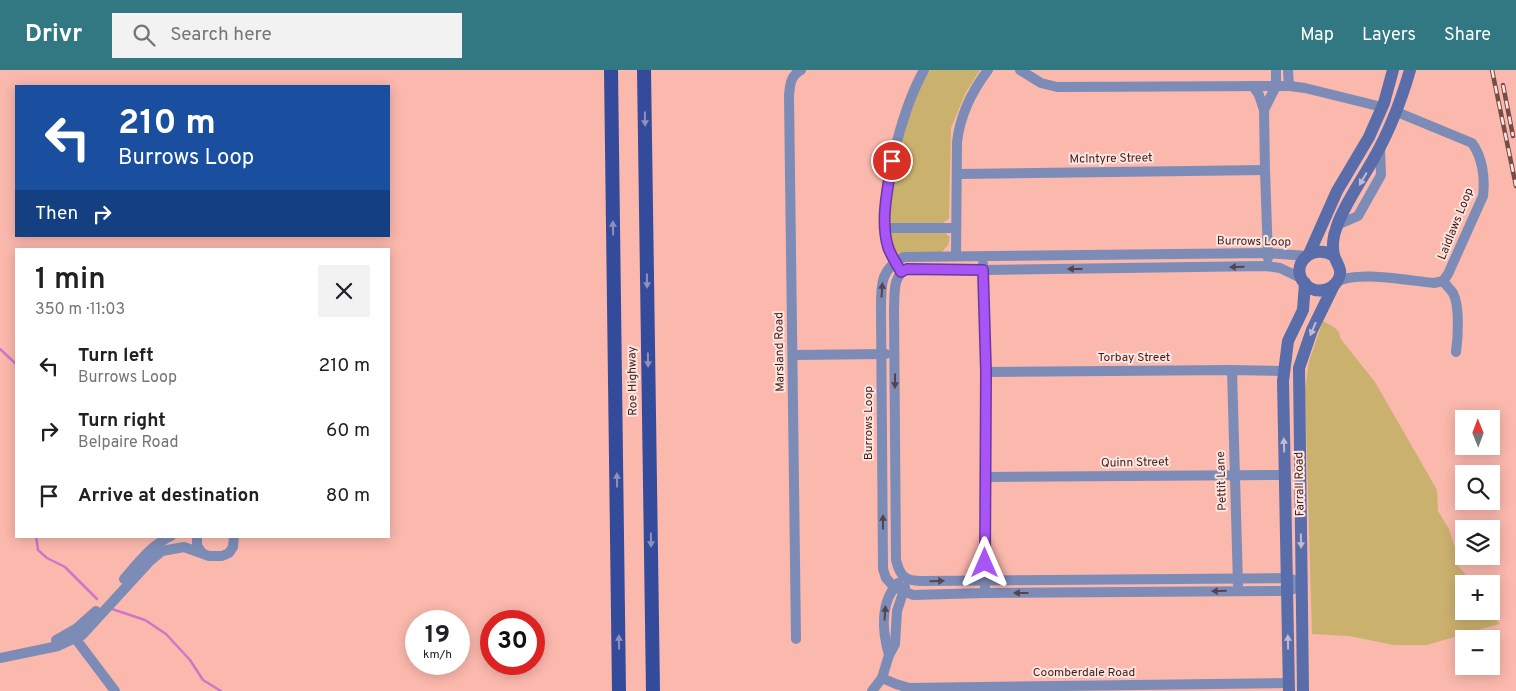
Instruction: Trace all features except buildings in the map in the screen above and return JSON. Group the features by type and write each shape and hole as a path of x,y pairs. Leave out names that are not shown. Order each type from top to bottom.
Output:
{"highway":[{"name":"Roe Highway","path":"611,70 620,691"},
{"name":"Roe Highway","path":"644,70 652,691"}],"main road":[{"path":"1393,70 1382,107 1369,136 1337,191 1308,255 1301,264 1300,271 1303,280 1316,290 1322,290 1335,283 1340,274 1333,241 1337,225 1397,112 1410,70"},
{"path":"1308,255 1322,251 1336,259"},
{"name":"Farrall Road","path":"1289,687 1288,578 1282,395 1283,371 1288,341 1303,310 1303,280"},
{"name":"Farrall Road","path":"1303,691 1299,368 1312,330 1335,283"}],"street":[{"name":"Marsland Road","path":"796,639 789,96 792,78 801,70"},
{"path":"956,256 958,130 964,112 978,83 988,70"},
{"path":"1020,70 1041,83 1057,87 1289,86 1382,107"},
{"path":"1264,110 1276,86 1276,70"},
{"path":"1288,70 1289,86"},
{"path":"901,272 889,249 885,228 887,193 896,143 922,71"},
{"path":"1253,86 1259,95 1264,110 1269,267"},
{"name":"Laidlaws Loop","path":"1397,112 1472,143 1481,160 1483,196 1448,274 1443,281"},
{"name":"McIntyre Street","path":"957,174 1265,170"},
{"path":"885,228 956,228"},
{"name":"Burrows Loop","path":"899,590 886,578 883,569 882,498 881,309 883,278 889,267 896,261 904,257 956,256 1268,253 1308,255"},
{"path":"1153,254 1154,268"},
{"path":"1202,254 1203,267"},
{"path":"1056,255 1057,269"},
{"path":"1104,255 1106,269"},
{"path":"984,256 986,372 985,593"},
{"path":"1336,259 1359,276"},
{"name":"Burrows Loop","path":"905,578 896,560 894,308 896,279 901,272 907,269 1269,267 1280,268 1303,280"},
{"path":"1335,283 1344,278 1359,276 1434,283 1443,281 1453,293 1455,299 1459,334 1456,352"},
{"path":"881,309 894,308"},
{"path":"793,355 894,354"},
{"name":"Pettit Lane","path":"1232,370 1238,591"},
{"name":"Torbay Street","path":"986,372 1283,371"},
{"path":"882,402 895,402"},
{"path":"882,448 896,448"},
{"name":"Quinn Street","path":"985,477 1285,475"},
{"path":"882,498 896,498"},
{"path":"76,633 143,558 161,541 167,538"},
{"path":"197,538 197,546 202,554"},
{"path":"0,658 58,646 76,633 162,551 184,547 202,554 218,557 229,553 234,547 234,538"},
{"path":"883,544 896,543"},
{"path":"872,691 882,678 889,654 896,640 899,590 905,578 912,581 985,581 1288,578 1302,584"},
{"path":"1137,579 1137,592"},
{"path":"1186,579 1186,592"},
{"path":"1041,580 1041,593"},
{"path":"1089,580 1089,593"},
{"path":"899,590 913,595 1288,591 1302,584"},
{"path":"76,633 115,691"},
{"name":"Coomberdale Road","path":"882,678 909,688 1289,687"}],"shaded area":[{"path":"927,70 980,70 965,94 951,128 949,219 943,223 894,224 888,220 895,155"},
{"path":"891,232 944,232 950,237 948,245 940,254 900,255 892,247"},
{"path":"1323,321 1339,332 1340,338 1375,382 1437,490 1438,511 1449,529 1455,548 1455,565 1458,565 1466,575 1455,575 1455,620 1497,620 1499,624 1478,630 1455,630 1455,637 1427,645 1394,645 1349,636 1312,634 1305,390 1309,361"}],"waterway":[{"path":"0,349 15,363"},
{"path":"36,538 38,550 47,558 65,567 97,599"},
{"path":"112,609 145,620 166,634 190,660 203,680 221,691"}],"railway":[{"path":"1492,70 1516,186"},
{"path":"1503,85 1513,136"}],"route":[{"path":"892,161 887,193 885,228 889,249 901,272 907,269 983,270 986,372 985,563"}]}
